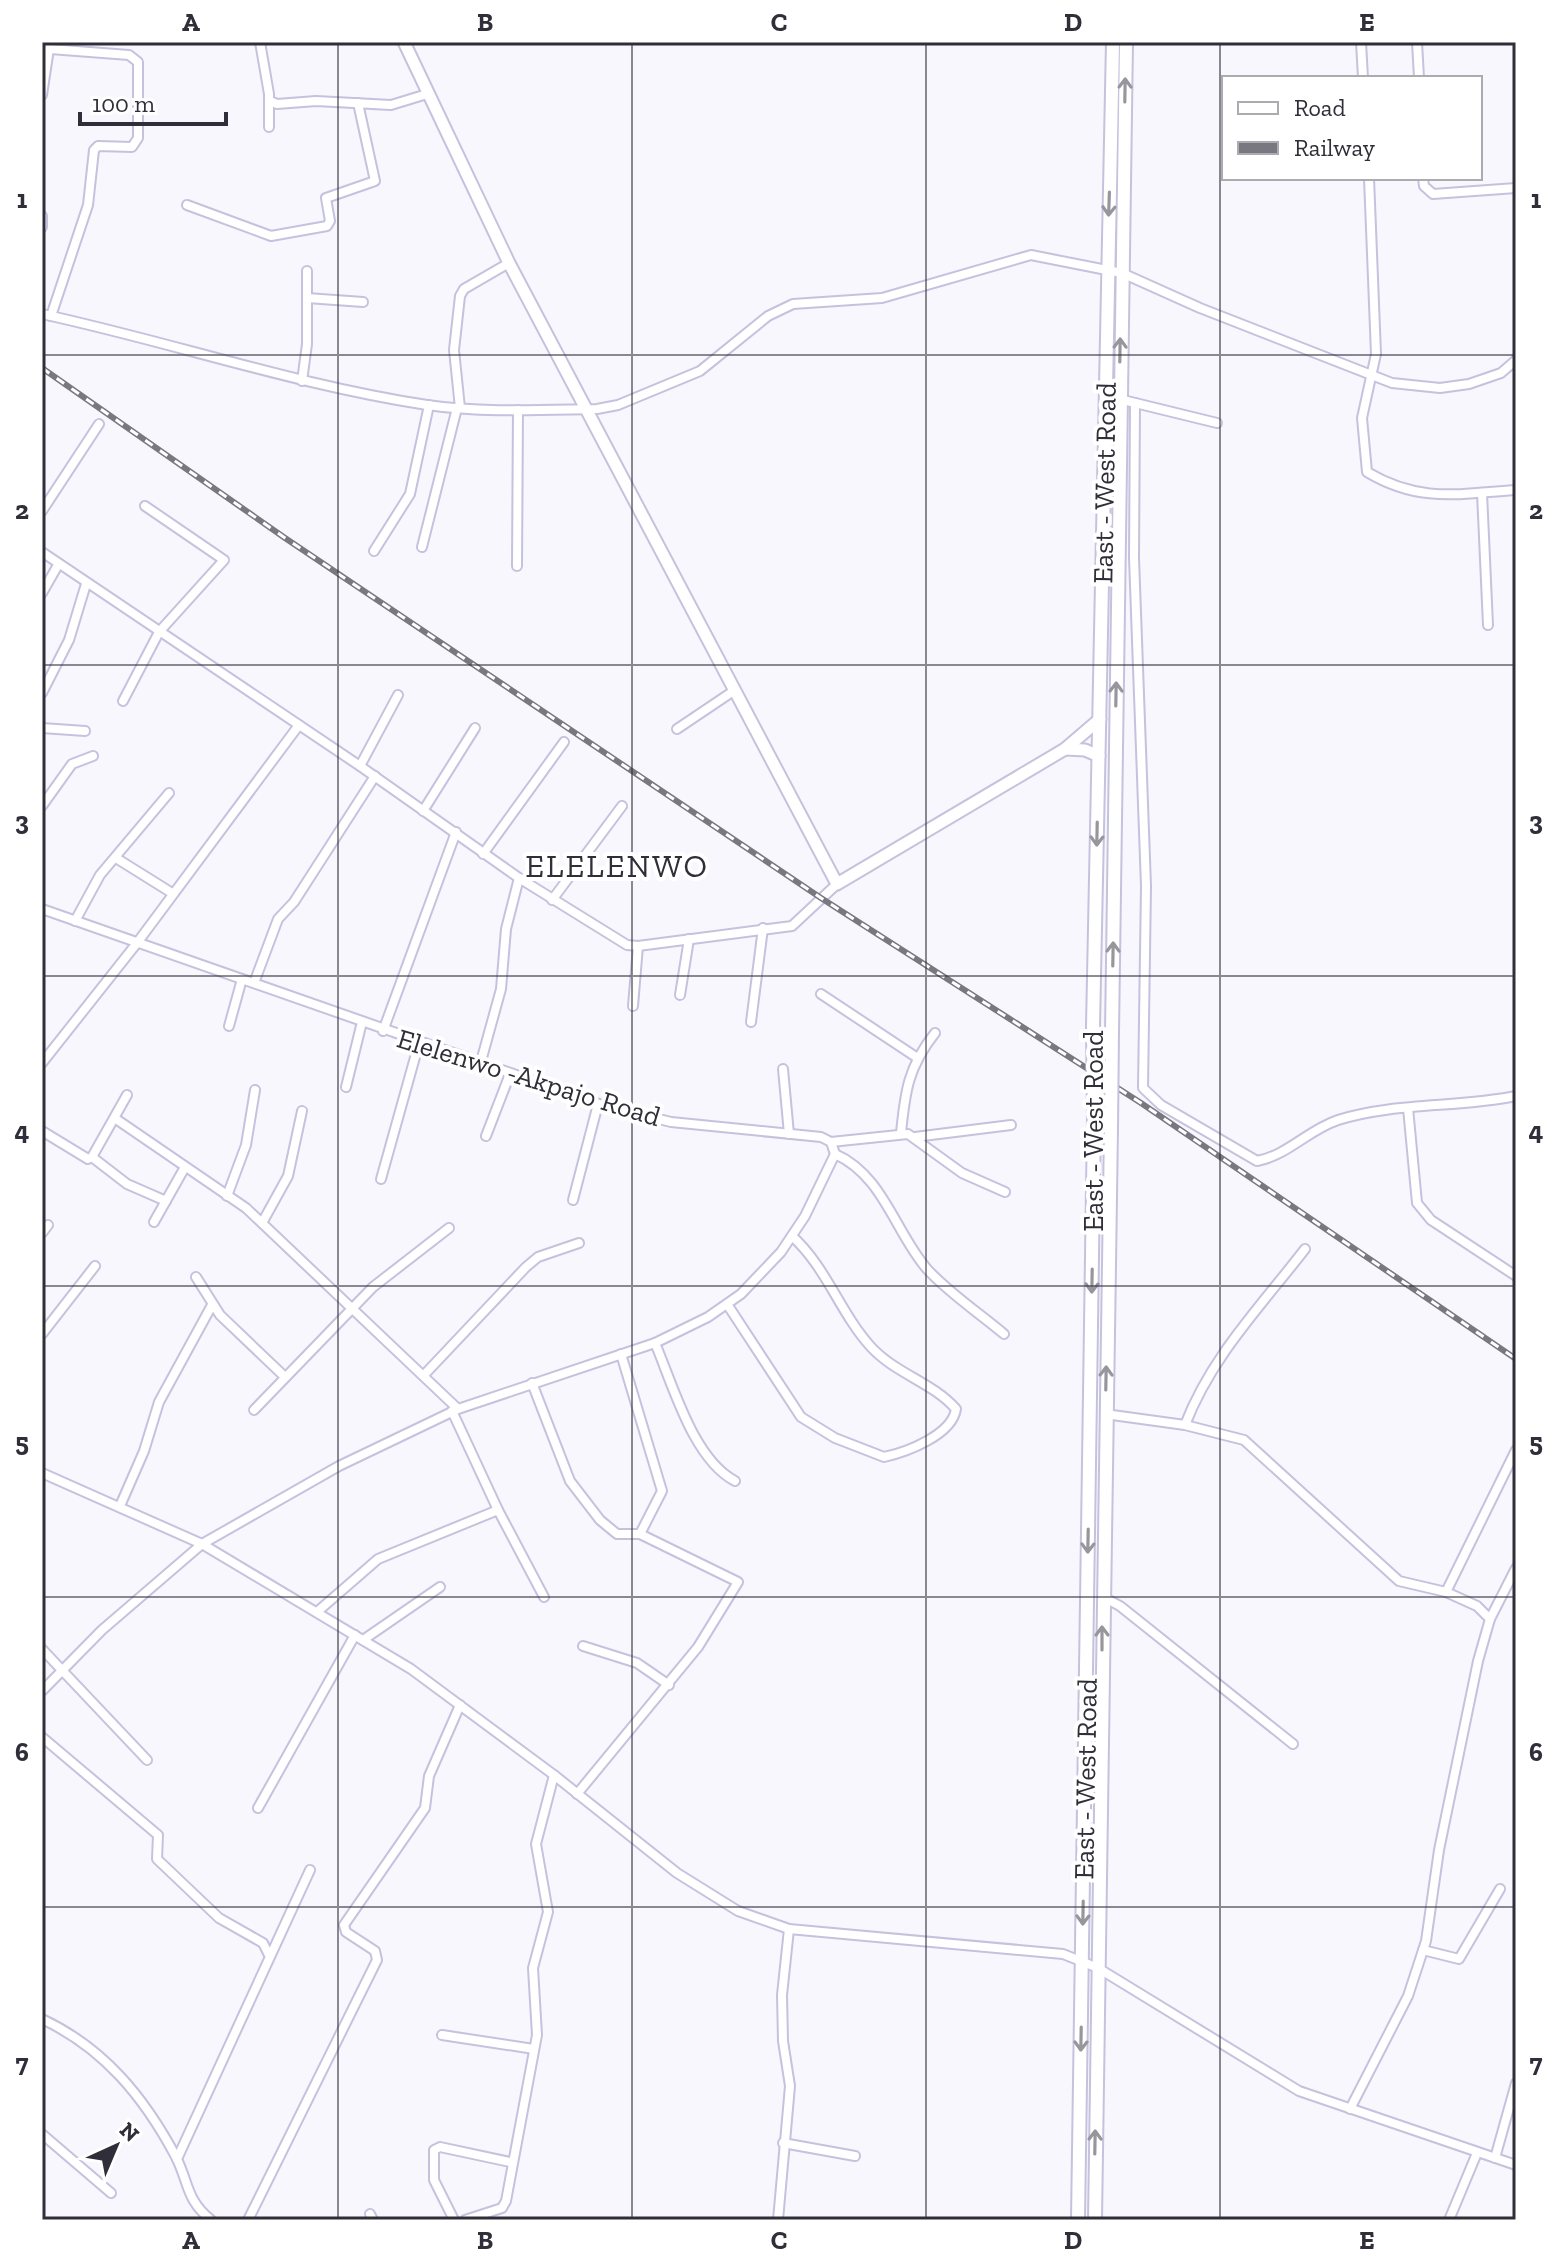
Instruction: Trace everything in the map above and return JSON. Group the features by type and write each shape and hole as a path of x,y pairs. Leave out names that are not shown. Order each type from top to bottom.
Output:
{"main road":[{"name":"East - West Road","path":"1078,2220 1093,1026 1113,42"},
{"name":"East - West Road","path":"1095,2220 1126,42"}],"street":[{"path":"260,42 270,101 269,127"},
{"path":"404,42 509,263 837,884"},
{"path":"1361,42 1363,76"},
{"path":"1417,42 1419,76"},
{"path":"42,95 50,45 129,55 138,62 138,138 130,148 98,146 94,150 88,205 46,315 121,331 302,381 429,405 518,410 618,405 700,371 768,316 793,304 893,295 1031,255 1122,273 1200,308 1392,383 1440,388 1487,379 1516,360"},
{"path":"270,101 277,104 316,101 391,105 427,94"},
{"path":"187,205 271,236 327,226 330,221 326,198 375,181 358,103"},
{"path":"1369,180 1374,376 1362,418 1367,472 1422,495 1516,490"},
{"path":"1423,180 1424,186 1433,194 1516,188"},
{"path":"42,216 42,227"},
{"path":"422,547 458,408 454,350 460,296 464,289 509,263"},
{"path":"302,381 307,271"},
{"path":"307,298 363,302"},
{"path":"1119,399 1217,423"},
{"path":"1135,403 1134,553 1146,886 1143,1088 1161,1105 1257,1161 1278,1157 1336,1121 1408,1108 1516,1096"},
{"path":"374,551 410,494 429,405"},
{"path":"517,566 518,410"},
{"path":"42,511 99,424"},
{"path":"1482,493 1488,625"},
{"path":"123,701 159,632 224,560 145,506"},
{"path":"42,552 375,776 552,900 616,939 638,946 800,922 837,884 1065,749 1100,719"},
{"path":"1117,554 1134,553"},
{"path":"42,593 58,565"},
{"path":"42,693 69,640 86,584"},
{"path":"677,729 735,690"},
{"path":"360,766 398,695"},
{"path":"42,1063 137,943 299,725"},
{"path":"42,728 85,731"},
{"path":"423,811 475,728"},
{"path":"483,854 564,742"},
{"path":"1065,749 1085,750 1099,756"},
{"path":"42,806 72,764 93,756"},
{"path":"254,983 278,919 294,902 375,776"},
{"path":"75,921 100,875 169,793"},
{"path":"552,900 622,806"},
{"path":"383,1031 456,832"},
{"path":"116,858 172,893"},
{"path":"480,1065 503,978 506,929 519,878"},
{"name":"Elelenwo -Akpajo Road","path":"42,909 598,1104 671,1122 821,1137 831,1142 901,1133"},
{"path":"751,1022 763,928"},
{"path":"680,995 689,939"},
{"path":"633,1006 638,946"},
{"path":"229,1026 242,979"},
{"path":"821,994 916,1057"},
{"path":"346,1087 362,1022"},
{"path":"935,1033 916,1057 905,1093 901,1133 915,1137 962,1173 1005,1192"},
{"path":"381,1179 419,1043"},
{"path":"783,1069 789,1134"},
{"path":"486,1136 510,1074"},
{"path":"227,1196 246,1145 255,1090"},
{"path":"42,1131 88,1159 116,1119 127,1095"},
{"path":"573,1200 598,1104"},
{"path":"1408,1108 1417,1203 1431,1220 1516,1276"},
{"path":"262,1223 288,1176 302,1111"},
{"path":"116,1119 262,1223 424,1375 455,1410 498,1510 544,1597"},
{"path":"915,1137 1011,1125"},
{"path":"42,1691 202,1544 339,1466 455,1410 655,1343 692,1327 727,1304 755,1281 792,1236 831,1167 835,1154 831,1142"},
{"path":"835,1154 853,1163 871,1182 928,1270 1004,1334"},
{"path":"92,1157 127,1184 166,1201"},
{"path":"154,1222 185,1167"},
{"path":"254,1410 390,1272 449,1228"},
{"path":"727,1304 801,1417 835,1438 884,1457 930,1438 951,1422 956,1409 937,1390 895,1366 868,1343 819,1263 792,1236"},
{"path":"424,1375 526,1267 538,1257 579,1243"},
{"path":"1185,1425 1198,1393 1229,1342 1305,1249"},
{"path":"42,1334 95,1266"},
{"path":"196,1277 212,1305 285,1377"},
{"path":"120,1506 144,1451 159,1402 212,1305"},
{"path":"655,1343 703,1453 719,1472 735,1481"},
{"path":"621,1354 662,1491 640,1534"},
{"path":"532,1383 556,1453 583,1501 617,1534 640,1534 738,1582 698,1647 577,1794"},
{"path":"1105,1414 1185,1425 1244,1440 1399,1581 1446,1592 1477,1606 1490,1619"},
{"path":"1446,1592 1516,1450"},
{"path":"42,1473 202,1544 359,1638 460,1705 677,1873 753,1919 789,1929 1041,1951 1082,1961 1299,2091 1516,2165"},
{"path":"317,1612 378,1559 498,1510"},
{"path":"1350,2109 1408,1996 1423,1950 1439,1850 1490,1619 1516,1568"},
{"path":"258,1808 359,1638 440,1587"},
{"path":"1102,1597 1120,1606 1293,1744"},
{"path":"583,1646 637,1663 669,1685"},
{"path":"42,1649 64,1668 147,1760"},
{"path":"248,2220 377,1960 375,1951 346,1932 344,1925 425,1808 430,1773 460,1705"},
{"path":"42,1737 158,1835 157,1859 219,1918 263,1943 269,1955"},
{"path":"465,2220 504,2205 538,2026 533,1968 548,1912 536,1834 554,1775"},
{"path":"177,2159 310,1870"},
{"path":"1423,1950 1454,1959 1463,1956 1500,1889"},
{"path":"778,2220 790,2086 783,2041 782,1995 789,1929"},
{"path":"42,2019 75,2036 124,2077 177,2159 194,2205 211,2220"},
{"path":"442,2035 534,2049"},
{"path":"1495,2158 1516,2083"},
{"path":"42,2134 111,2193"},
{"path":"783,2143 855,2156"},
{"path":"454,2220 434,2180 434,2150 440,2147 510,2162"},
{"path":"1449,2220 1477,2153"}],"railway":[{"path":"42,368 285,538 821,898 1141,1103 1516,1359"}],"district":[{"name":"ELELENWO","path":"617,866"}]}
